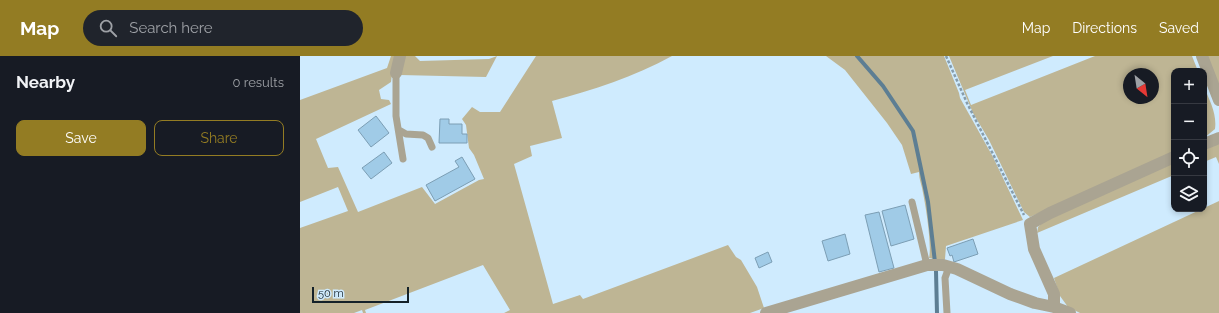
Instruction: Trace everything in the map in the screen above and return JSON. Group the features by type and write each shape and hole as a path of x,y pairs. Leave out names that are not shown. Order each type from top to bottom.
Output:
{"street":[{"path":"396,73 400,56"},
{"path":"1202,56 1219,100"},
{"path":"1207,143 1219,138"},
{"path":"1054,307 1054,294 1034,249 1030,224 1050,213 1171,158"},
{"path":"766,313 928,265 946,266 957,269 1010,294 1070,313"}],"lane":[{"path":"396,73 396,116 403,159"},
{"path":"399,130 406,134 423,135 428,138 432,147"},
{"path":"912,202 928,265"},
{"path":"946,266 945,278 947,313"}],"path":[{"path":"946,56 967,103 1022,212 1030,224"}],"shaded area":[{"path":"391,56 396,56 391,82 379,90 381,99 389,100 391,104 316,139 328,168 338,167 358,212 422,187 435,204 479,180 484,179 474,155 469,148 466,125 462,119 472,107 480,112 500,112 536,56 672,56 658,64 613,82 552,101 562,138 530,146 532,156 514,164 553,304 580,295 583,299 728,245 736,257 741,260 757,287 764,308 750,313 504,313 510,310 483,265 365,310 366,313 363,313 362,310 354,313 300,313 300,228 348,211 338,187 300,202 300,100 387,68"},
{"path":"403,56 415,56 420,61 489,59 497,56 486,77 400,75"},
{"path":"826,56 944,56 960,98 993,157 1023,220 946,246 944,261 929,258 930,245 926,207 919,172 911,174 902,145 887,123 845,70"},
{"path":"949,56 1053,56 965,90 971,105 1095,56 1192,56 1197,68 1171,68 1171,153 1030,217 1024,212 989,140 973,113"},
{"path":"1207,56 1219,56 1219,85"},
{"path":"1207,95 1215,118 1215,129 1207,136"},
{"path":"1219,144 1219,164 1216,157 1207,161 1207,147"},
{"path":"1171,162 1171,176 1037,233 1038,227 1044,221"},
{"path":"1219,201 1219,313 1080,313 1068,307 1060,296 1054,278 1195,212 1207,212 1207,207"}],"building":[{"path":"376,116 389,133 371,147 358,130"},
{"path":"440,119 449,119 449,124 462,124 462,134 467,134 467,143 439,143"},
{"path":"384,152 392,163 371,179 362,168"},
{"path":"462,157 475,179 435,201 426,185 459,167 455,161"},
{"path":"905,205 914,239 891,246 882,211"},
{"path":"879,212 894,268 879,272 865,215"},
{"path":"845,234 850,254 828,261 822,241"},
{"path":"973,239 978,254 954,262 952,255 950,256 947,248"},
{"path":"768,252 772,262 759,268 755,258"}],"waterway":[{"path":"857,56 883,86 913,131 928,202 936,271 937,313"}]}
